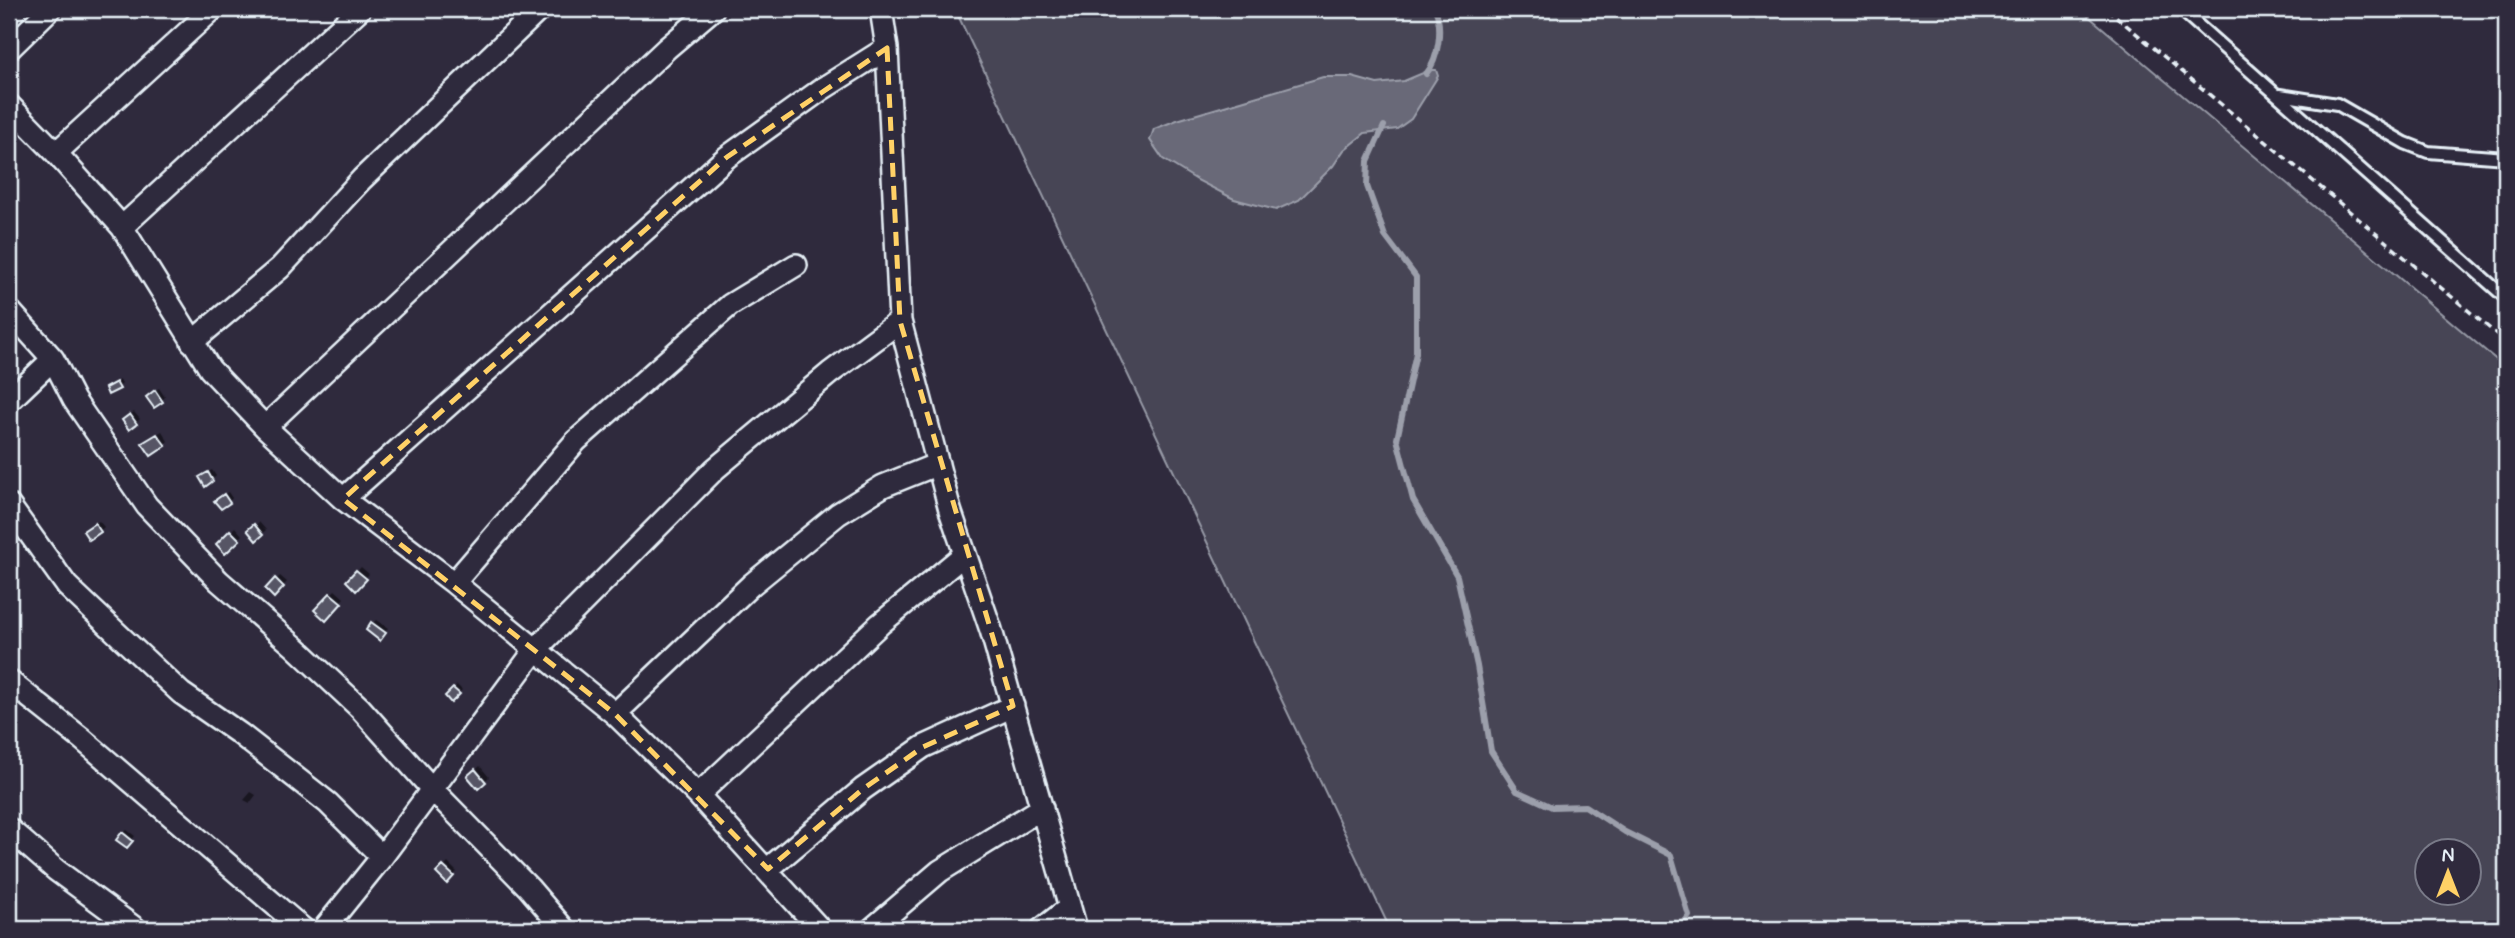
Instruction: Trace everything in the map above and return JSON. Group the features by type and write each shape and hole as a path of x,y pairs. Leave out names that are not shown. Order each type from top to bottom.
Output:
{"street":[{"path":"9,49 50,9"},
{"path":"56,153 213,9"},
{"path":"122,227 360,9"},
{"path":"192,342 280,268 362,179 540,9"},
{"path":"265,427 667,48 713,9"},
{"path":"881,9 887,48 900,321 938,464 991,630 1076,929"},
{"path":"343,499 727,157 822,89 887,48"},
{"path":"9,105 122,227 210,369 265,427 343,499 454,583 615,714 698,795 820,929"},
{"path":"454,583 576,441 730,305 796,265"},
{"path":"9,310 53,359 80,410 147,506 219,581 360,708 432,789 529,887 564,929"},
{"path":"324,929 382,857 536,649 715,468 830,373 900,321"},
{"path":"9,401 53,359"},
{"path":"615,714 751,585 838,514 883,486 938,464"},
{"path":"9,505 67,586 121,638 181,693 240,733 328,803 382,857"},
{"path":"698,795 880,624 965,554"},
{"path":"9,681 82,739 303,929"},
{"path":"768,869 863,789 923,747 1013,706"},
{"path":"872,929 940,871 1042,808"},
{"path":"9,829 56,870 136,929"},
{"path":"1042,929 1069,908"}],"lane":[{"path":"2180,9 2506,298"},
{"path":"2280,95 2337,104 2405,143 2428,152 2506,158"}],"path":[{"path":"2107,9 2506,342"}],"highlighted area":[{"path":"887,48 900,321 1013,706 923,747 863,789 768,869 615,714 343,499 727,157"}],"shaded area":[{"path":"955,9 2080,9 2506,368 2506,929 1390,929"}],"water":[{"path":"1436,70 1438,76 1411,119 1397,129 1365,133 1344,150 1333,166 1299,200 1276,210 1234,199 1197,180 1163,159 1150,140 1154,129 1177,120 1323,77 1352,77 1377,84 1404,81"}],"building":[{"path":"116,382 120,389 108,395 105,388"},
{"path":"155,390 163,402 154,408 146,397"},
{"path":"130,414 137,424 129,430 122,420"},
{"path":"157,434 166,446 151,456 142,443"},
{"path":"208,472 213,481 205,487 199,477"},
{"path":"224,494 230,503 221,509 214,501"},
{"path":"95,523 101,532 89,540 83,531"},
{"path":"254,524 263,535 256,541 247,530"},
{"path":"230,530 240,540 225,554 216,544"},
{"path":"356,570 367,579 356,591 346,581"},
{"path":"275,578 284,587 274,598 265,589"},
{"path":"330,593 342,603 326,621 314,610"},
{"path":"371,622 386,633 380,641 366,630"},
{"path":"453,688 460,694 451,703 445,696"},
{"path":"475,769 486,782 478,789 467,776"},
{"path":"122,832 133,841 127,848 116,840"},
{"path":"443,866 454,876 447,884 436,873"}],"waterway":[{"path":"1426,74 1434,60 1438,42 1439,24 1435,9"},
{"path":"1384,126 1368,161 1367,186 1385,236 1416,277 1416,353 1397,439 1413,500 1457,576 1477,666 1491,751 1517,791 1552,807 1585,806 1625,832 1671,855 1689,916 1679,929"}]}
